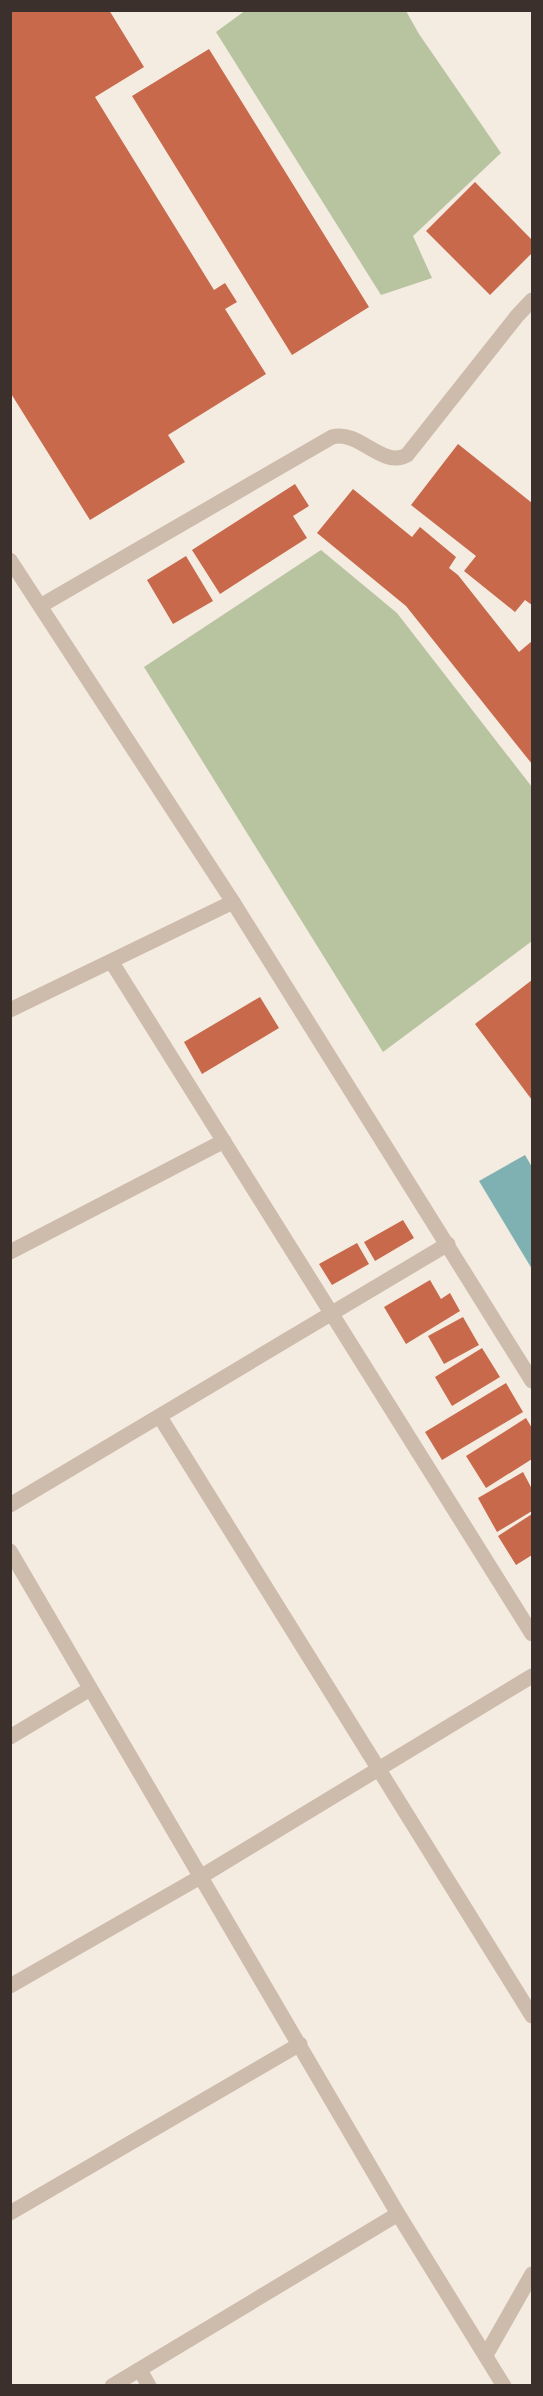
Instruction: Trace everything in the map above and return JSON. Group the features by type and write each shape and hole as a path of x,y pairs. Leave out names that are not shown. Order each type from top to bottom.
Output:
{"street":[{"path":"42,605 332,437 341,434 352,438 391,459 399,459 407,455 532,300"},
{"path":"10,560 42,605 232,902 532,1377"},
{"path":"10,1010 232,902"},
{"path":"111,961 532,1634"},
{"path":"10,1252 224,1141"},
{"path":"10,1505 448,1244"},
{"path":"160,1417 532,2016"},
{"path":"10,1551 398,2214 504,2385"},
{"path":"10,1986 202,1876 532,1676"},
{"path":"10,1737 90,1689"},
{"path":"10,2213 300,2044"},
{"path":"112,2385 398,2214"},
{"path":"486,2355 532,2274"},
{"path":"140,2370 149,2385"}],"green space":[{"path":"246,10 406,11 419,34 501,153 413,236 432,278 381,295 216,32"},
{"path":"321,550 397,613 532,787 532,941 383,1052 144,667"}],"water":[{"path":"525,1155 532,1167 532,1269 479,1181"}],"building":[{"path":"10,10 109,10 144,67 95,97 214,290 225,283 237,302 225,309 266,374 168,435 185,462 90,520 10,392"},
{"path":"209,49 369,307 292,355 132,96"},
{"path":"475,182 532,240 532,253 490,295 426,231"},
{"path":"458,444 532,503 532,605 525,600 515,612 464,571 476,556 411,505"},
{"path":"295,484 309,506 293,516 307,538 220,594 192,550"},
{"path":"353,489 412,537 420,527 456,557 449,568 458,575 519,652 532,641 532,764 406,606 317,533"},
{"path":"186,556 213,601 173,624 147,580"},
{"path":"532,980 532,1100 475,1024"},
{"path":"260,997 279,1028 202,1074 184,1042"},
{"path":"403,1220 414,1238 375,1261 364,1242"},
{"path":"357,1243 369,1264 332,1285 319,1264"},
{"path":"430,1280 441,1299 450,1293 460,1311 406,1344 384,1307"},
{"path":"463,1317 479,1345 444,1364 428,1336"},
{"path":"482,1348 500,1377 452,1406 435,1377"},
{"path":"506,1383 523,1412 442,1460 425,1432"},
{"path":"526,1418 532,1428 532,1459 486,1488 466,1456"},
{"path":"523,1472 532,1489 532,1511 497,1532 478,1498"},
{"path":"532,1514 532,1555 516,1565 498,1536"}]}
